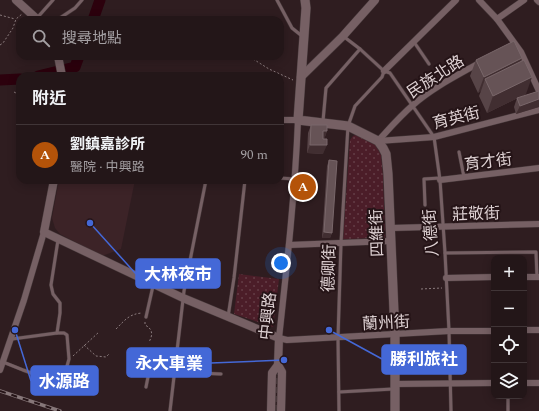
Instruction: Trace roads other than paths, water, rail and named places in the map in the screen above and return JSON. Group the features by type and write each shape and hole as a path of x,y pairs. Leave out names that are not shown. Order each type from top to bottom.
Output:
{"main road":[{"name":"中興路","path":"298,120 306,8 305,0"},
{"path":"298,120 348,126 378,141"},
{"name":"四維街","path":"378,141 386,154 388,174 395,335 395,411"}],"street":[{"path":"16,0 35,16"},
{"path":"301,77 343,36 375,0"},
{"path":"384,71 456,0"},
{"path":"479,0 497,19 521,52 539,91"},
{"path":"497,19 524,0"},
{"path":"508,47 514,43"},
{"name":"民族北路","path":"378,141 412,105 447,81 487,58"},
{"path":"59,60 61,72"},
{"name":"育英街","path":"378,141 434,137 539,110"},
{"path":"284,120 298,120"},
{"name":"中興路","path":"278,368 279,338 289,245 298,120"},
{"name":"育才街","path":"440,179 539,168"},
{"path":"0,370 2,353 10,340 24,300 44,232 53,184"},
{"name":"莊敬街","path":"391,228 539,224"},
{"path":"44,232 58,240 183,298 279,338"},
{"path":"289,245 391,241"},
{"path":"527,277 538,277"},
{"path":"446,278 491,278"},
{"path":"527,330 539,330"},
{"name":"蘭州街","path":"279,338 286,340 449,331 491,331"},
{"path":"271,411 272,373 278,368 282,372 281,411"},
{"path":"395,386 450,383 491,383"},
{"path":"527,383 539,383"}],"lane":[{"path":"40,16 53,0"},
{"path":"63,16 75,8 82,0"},
{"path":"277,0 292,28 303,37"},
{"name":"八德街","path":"343,36 384,71 390,73 434,137 440,179 445,253 449,331 450,411"},
{"path":"414,41 429,64"},
{"path":"323,123 326,88 360,49"},
{"name":"德卿街","path":"339,411 338,338 341,243 348,126 356,106 382,76 384,71"},
{"path":"459,152 464,177"},
{"path":"284,178 294,179"},
{"path":"425,205 424,179 440,179"},
{"path":"170,411 184,291 205,184"},
{"path":"228,316 234,278 245,184"},
{"path":"57,333 60,303 53,294 50,285 58,240"},
{"path":"445,253 536,252 538,277"},
{"path":"146,317 153,284"},
{"path":"2,361 62,384 69,355 67,335 64,333 57,333 10,340"},
{"path":"146,387 149,372 221,374"},
{"path":"338,392 395,386"},
{"path":"508,399 508,411"}],"waterway":[{"path":"94,16 100,0"},
{"path":"54,72 75,67 78,60"},
{"path":"0,80 16,79"}],"tunnel":[{"path":"277,411 278,371"}],"railway":[{"path":"0,391 60,411"}],"place":[{"name":"劉鎮嘉診所","path":"303,187"},
{"name":"大林夜市","path":"90,223"},
{"name":"水源路","path":"15,330"},
{"name":"勝利旅社","path":"329,330"},
{"name":"永大車業","path":"284,360"}]}
